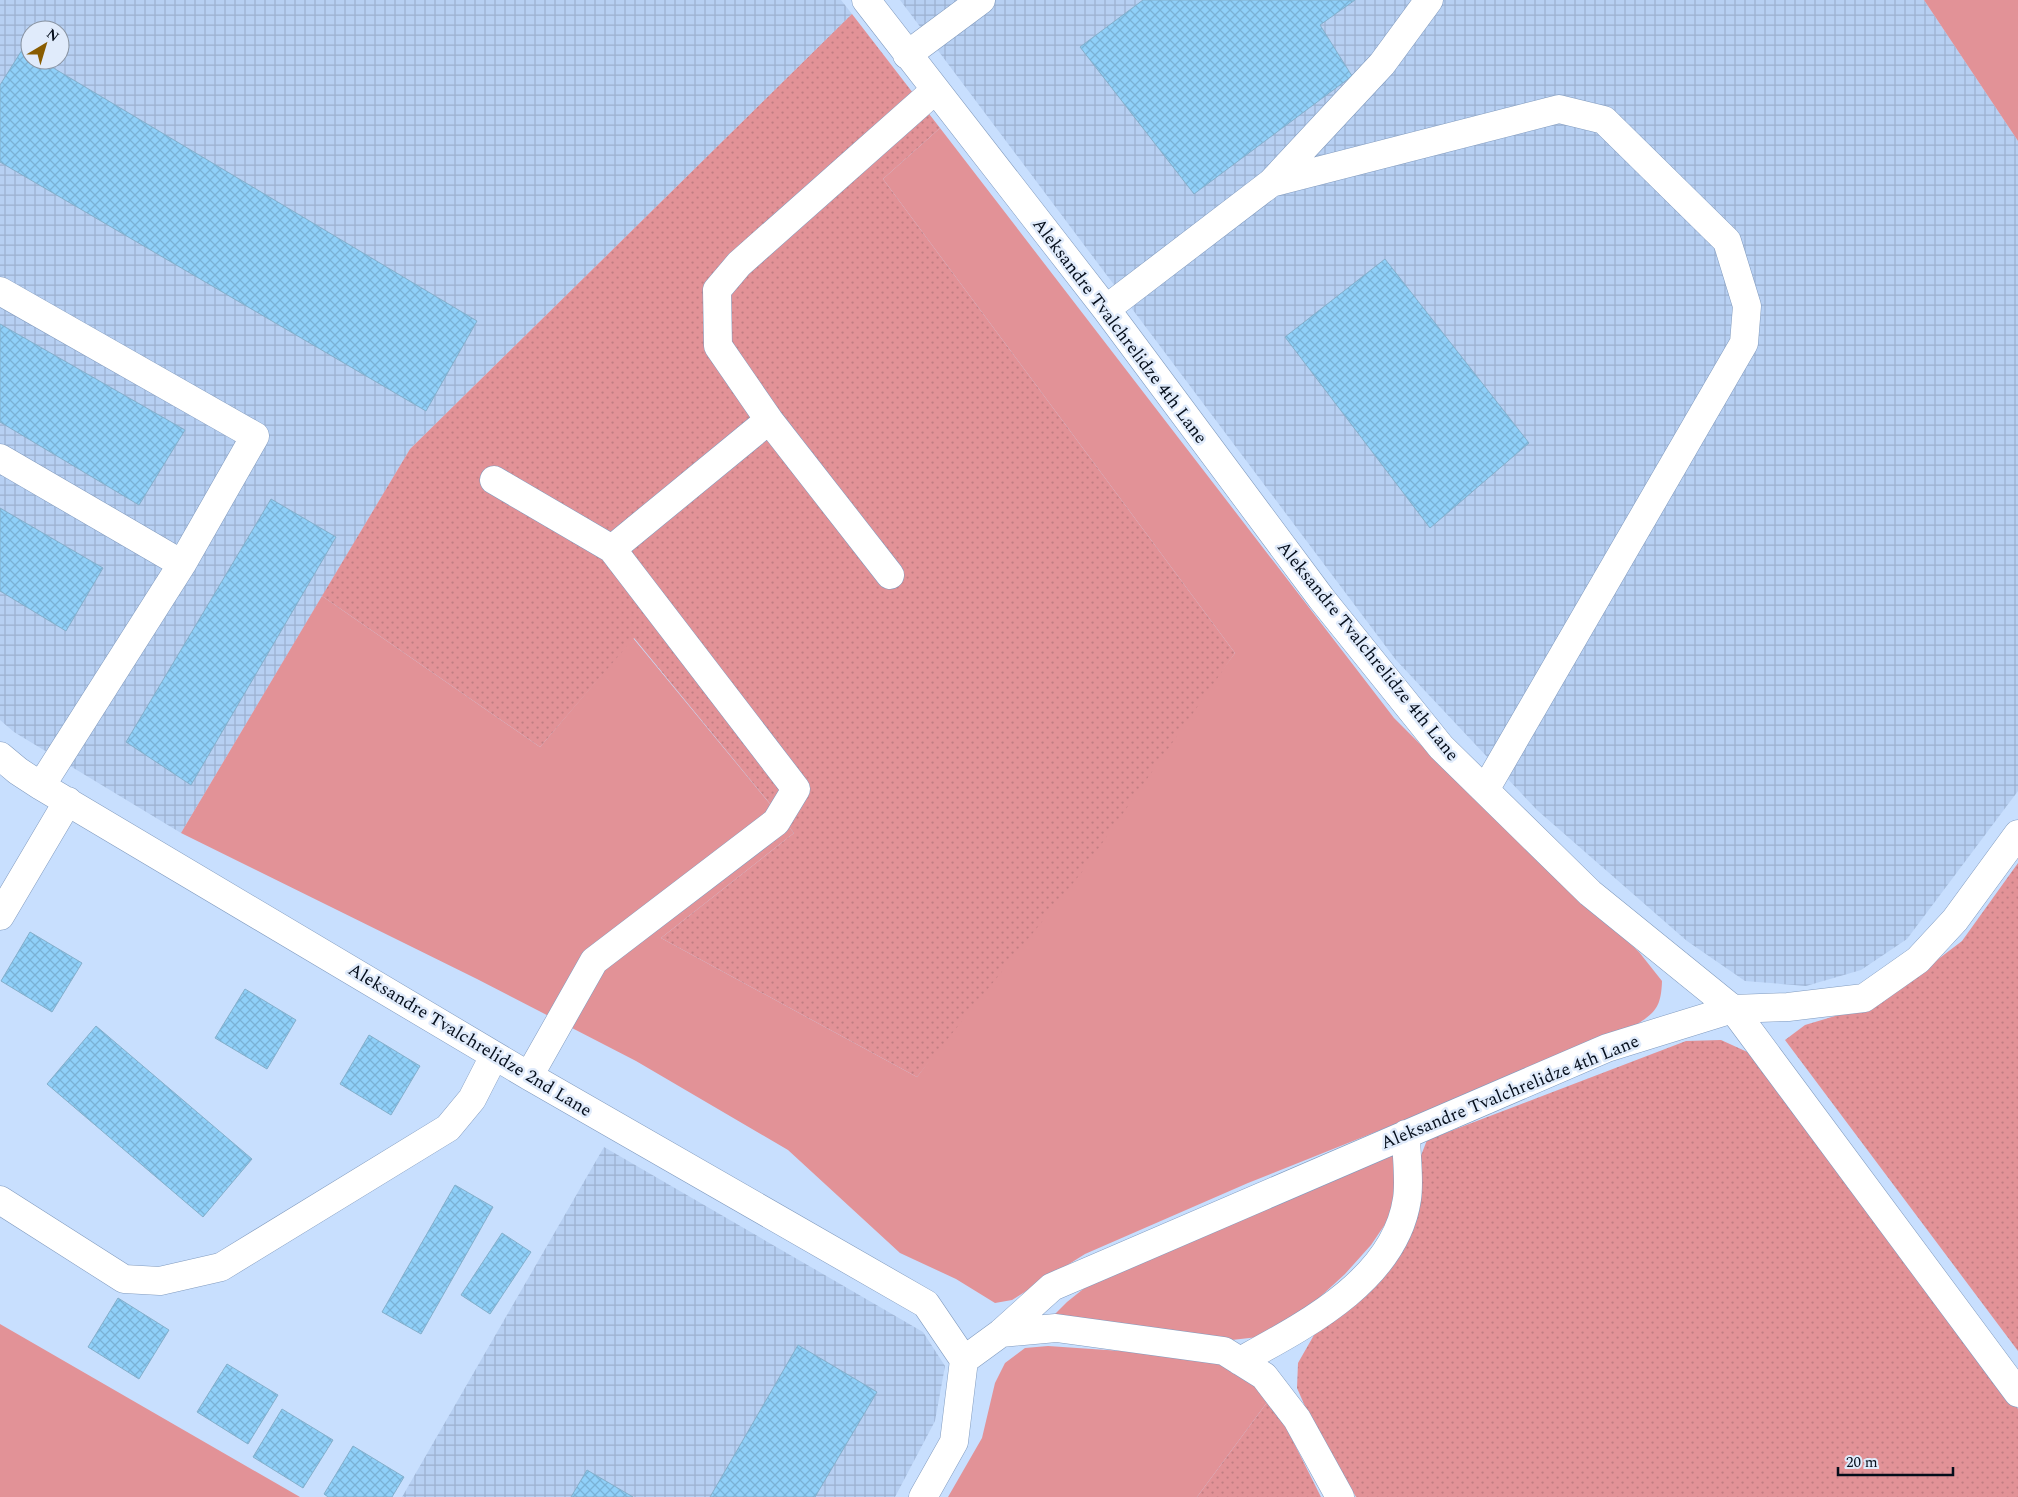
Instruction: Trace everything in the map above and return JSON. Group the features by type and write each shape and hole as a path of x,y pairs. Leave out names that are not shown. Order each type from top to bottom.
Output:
{"street":[{"name":"Aleksandre Tvalchrelidze 4th Lane","path":"866,0 934,91 1106,310 1327,605 1442,746 1590,893 1732,1009"},
{"path":"907,55 982,0"},
{"path":"1106,310 1271,183 1382,64 1428,0"},
{"path":"890,575 769,420 718,346 717,290 739,264 934,91"},
{"path":"1271,183 1559,109 1604,120 1727,241 1747,306 1744,343 1485,790"},
{"path":"0,291 255,436 182,564 42,786"},
{"path":"612,549 769,420"},
{"path":"0,458 182,564"},
{"path":"494,480 612,549 796,789 776,822 594,960 528,1076"},
{"name":"Aleksandre Tvalchrelidze 2nd Lane","path":"6,764 528,1076 926,1304 964,1360"},
{"path":"0,916 68,801"},
{"path":"1732,1009 1788,1007 1864,998 1918,960 1955,920 2018,834"},
{"name":"Aleksandre Tvalchrelidze 4th Lane","path":"964,1360 1001,1333 1052,1287 1607,1048 1732,1009"},
{"path":"1732,1009 2018,1393"},
{"path":"0,1200 124,1279 160,1281 221,1267 448,1128 472,1099 494,1056"},
{"path":"1240,1361 1302,1327 1368,1276 1398,1234 1407,1199 1406,1134"},
{"path":"1001,1333 1056,1328 1224,1351 1264,1376 1297,1419 1340,1497"},
{"path":"923,1497 954,1442 964,1360"}],"shaded area":[{"path":"0,0 841,0 852,14 410,449 181,833 14,732 0,720"},
{"path":"900,0 1924,0 2018,141 2018,791 1907,939 1861,970 1806,986 1745,981 1687,941 1537,810 1396,660"},
{"path":"1924,0 2018,0 2018,141"},
{"path":"852,14 940,128 883,179 1235,653 1082,872 917,1077 661,938 794,833 634,638 540,747 322,596 410,449"},
{"path":"940,128 1394,718 1481,805 1639,952 1662,981 1660,1000 1654,1011 1628,1031 1248,1183 1085,1254 1012,1300 995,1303 956,1279 900,1253 788,1150 636,1061 477,979 181,833 322,596 540,747 633,638 794,833 661,938 917,1077 1235,653 883,179"},
{"path":"2018,863 2018,1351 1785,1040 1805,1025 1882,1002 1962,941"},
{"path":"1721,1040 1754,1055 2018,1409 2018,1497 1356,1497 1311,1420 1297,1388 1298,1363 1314,1335 1371,1286 1427,1140 1686,1041"},
{"path":"604,1147 923,1332 945,1366 935,1421 895,1497 402,1497"},
{"path":"1393,1152 1398,1160 1392,1214 1371,1245 1345,1274 1295,1320 1258,1337 1223,1341 1050,1319 1067,1302 1092,1282"},
{"path":"0,1324 300,1497 0,1497"},
{"path":"1048,1346 1180,1355 1228,1366 1271,1397 1197,1497 948,1497 982,1438 995,1383 1005,1363 1025,1348"},
{"path":"1271,1397 1321,1497 1197,1497"}],"building":[{"path":"1143,0 1355,0 1320,25 1352,76 1194,194 1080,47"},
{"path":"20,53 20,70 57,70 477,321 426,411 0,162 0,85"},
{"path":"1385,259 1529,443 1430,528 1285,337"},
{"path":"0,324 185,430 139,505 0,422"},
{"path":"271,499 336,537 191,785 126,742"},
{"path":"0,508 103,568 66,631 0,591"},
{"path":"30,932 82,963 52,1012 1,981"},
{"path":"245,989 296,1020 267,1069 215,1038"},
{"path":"96,1026 252,1159 203,1217 47,1084"},
{"path":"369,1035 420,1066 391,1115 340,1084"},
{"path":"455,1185 493,1207 421,1334 382,1312"},
{"path":"502,1233 531,1252 490,1314 461,1295"},
{"path":"118,1298 169,1330 139,1379 88,1347"},
{"path":"798,1345 877,1392 815,1497 710,1497"},
{"path":"227,1364 278,1395 248,1444 197,1412"},
{"path":"282,1409 333,1440 303,1488 253,1457"},
{"path":"353,1446 404,1477 392,1497 328,1497 324,1494"},
{"path":"587,1470 633,1497 571,1497"}]}
